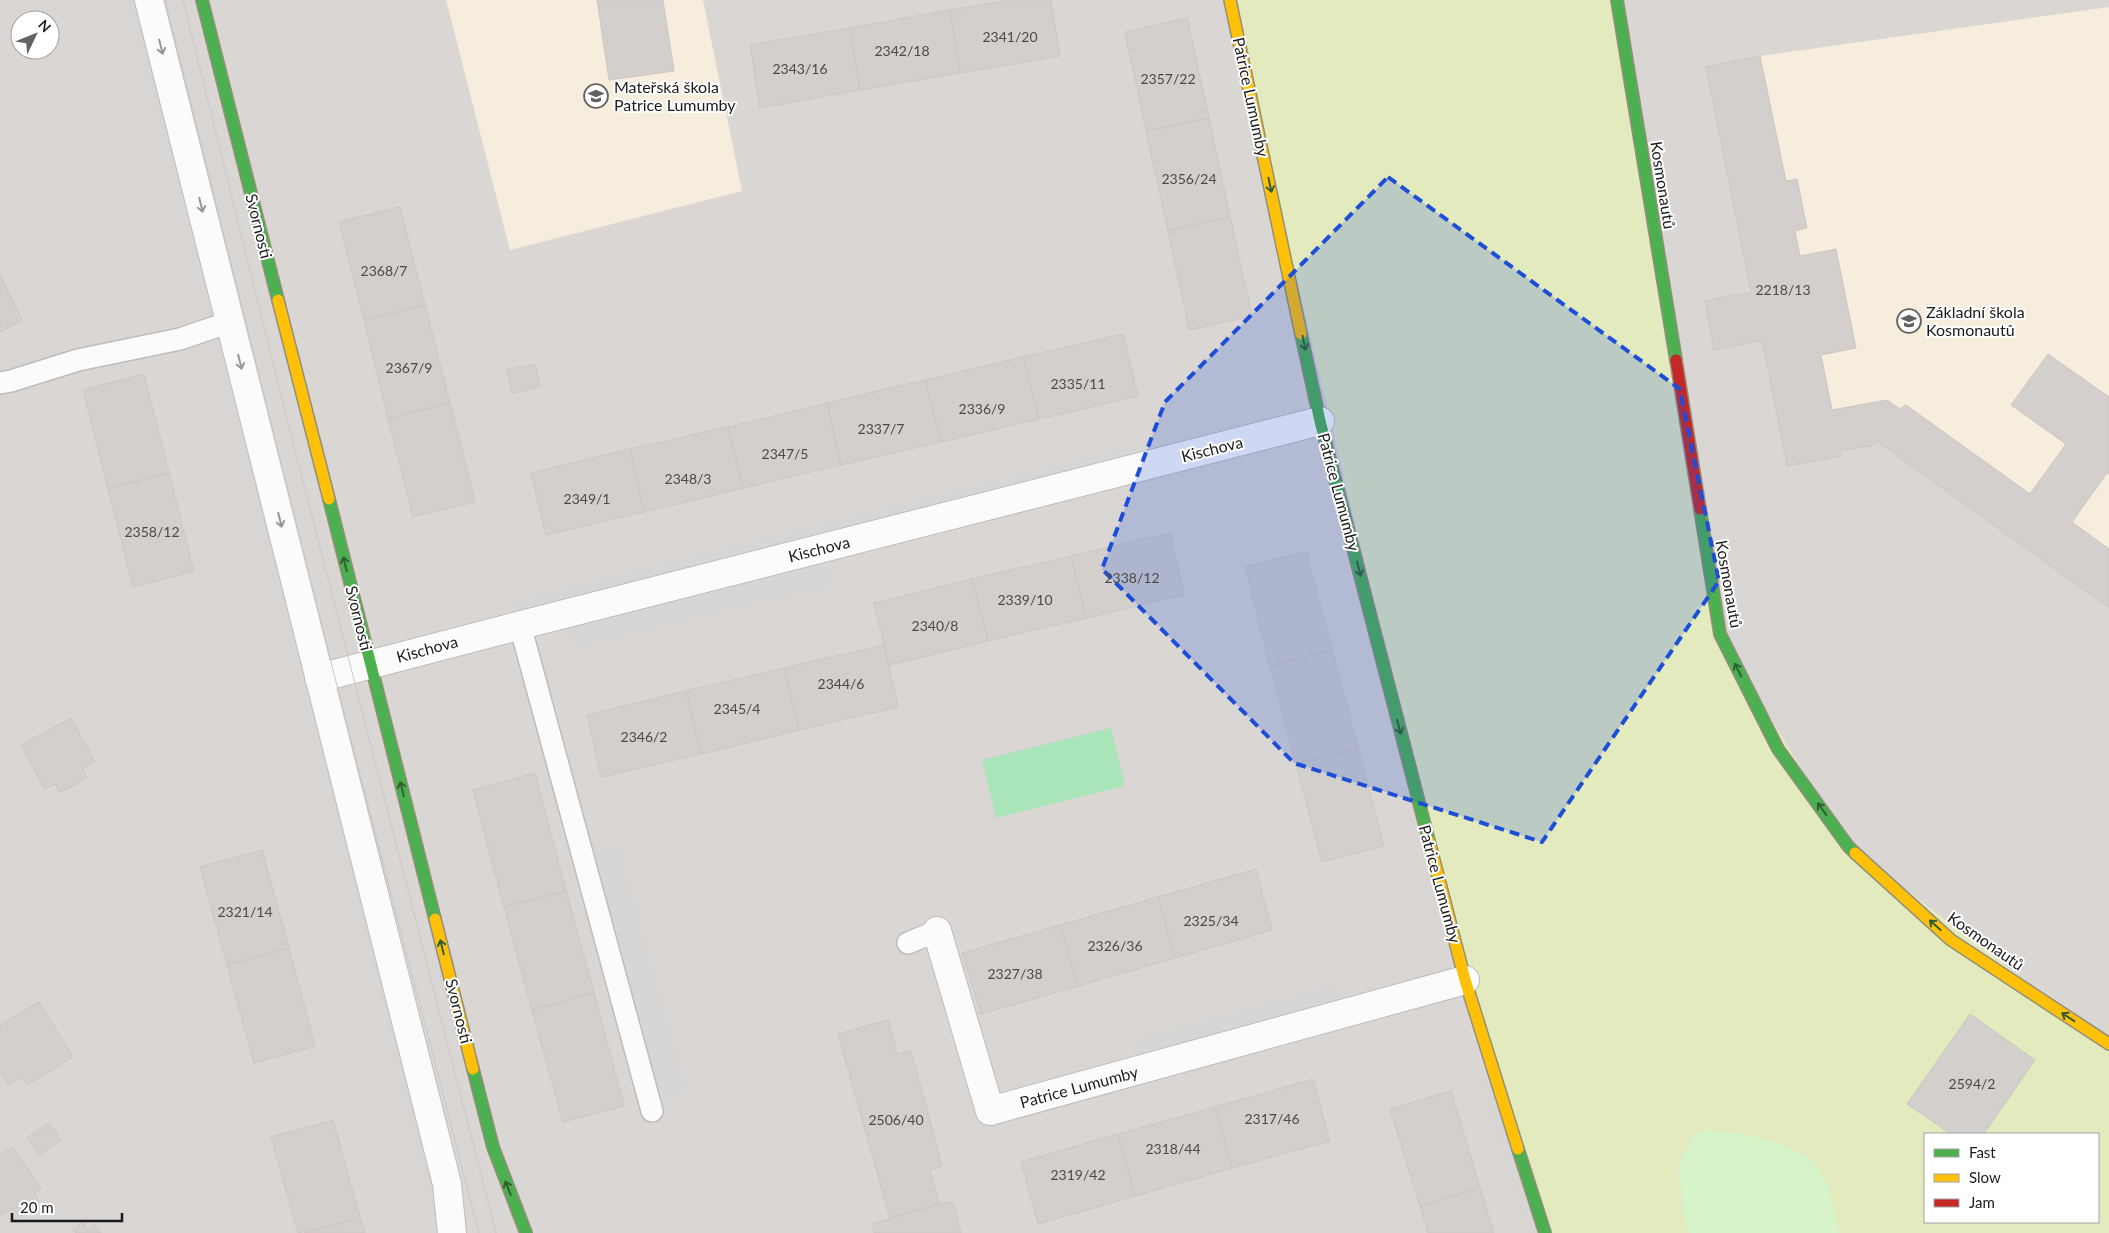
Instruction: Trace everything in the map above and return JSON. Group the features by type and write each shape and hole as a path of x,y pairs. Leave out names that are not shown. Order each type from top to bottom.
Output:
{"street":[{"path":"149,0 447,1184 452,1233"},
{"name":"Svornosti","path":"202,0 493,1147 526,1233"},
{"name":"Patrice Lumumby","path":"1230,0 1320,421 1465,980 1545,1233"},
{"name":"Kosmonautů","path":"1617,0 1720,634 1778,749 1848,846 1951,940 2109,1044"},
{"name":"Kischova","path":"319,678 1320,421"},
{"name":"Patrice Lumumby","path":"937,931 990,1111 1465,980"}],"lane":[{"path":"0,383 11,382 78,360 180,338 230,322"},
{"path":"520,625 652,1111"},
{"path":"908,943 937,931"}],"highlighted area":[{"path":"1388,177 1680,389 1719,581 1542,842 1294,763 1102,569 1165,402"}],"shaded area":[{"path":"0,0 2109,0 2109,1233 0,1233"},
{"path":"127,0 138,0 440,1190 432,1208"},
{"name":"Mateřská škola Patrice Lumumby","path":"446,0 703,0 742,191 510,250"},
{"name":"Základní škola Kosmonautů","path":"2109,7 2109,608 1878,442 1840,450 1841,456 1787,466 1762,340 1714,350 1705,301 1751,291 1706,67 1760,56"},
{"path":"1233,419 1242,441 825,548 835,587 572,650 564,614 520,625 512,599"},
{"path":"580,845 621,845 690,1092 650,1102"},
{"path":"1334,983 1348,1013 1149,1067 1129,1039"},
{"path":"1493,1069 1545,1233 1528,1233 1476,1073"}],"green space":[{"path":"1230,0 1617,0 1720,634 1848,846 2109,1044 2109,1233 1545,1233 1466,987"},
{"path":"1111,728 1125,786 996,818 982,760"},
{"path":"1707,1129 1763,1138 1804,1154 1816,1167 1829,1188 1839,1233 1689,1233 1684,1214 1678,1168 1693,1134"}],"building":[{"path":"597,0 663,0 674,71 609,80"},
{"path":"1011,0 1051,0 1060,56 960,73 950,10"},
{"path":"950,10 960,73 860,90 850,28"},
{"path":"1187,18 1209,118 1146,131 1125,32"},
{"path":"850,28 860,90 760,108 750,45"},
{"path":"1760,56 1786,181 1797,179 1807,228 1795,231 1800,256 1836,249 1856,348 1821,355 1832,410 1887,400 1900,409 1906,405 2030,494 2066,444 2011,405 2048,354 2109,397 2109,474 2107,473 2072,522 2109,549 2109,608 1878,442 1871,446 1840,450 1841,456 1787,466 1762,340 1714,350 1705,301 1751,292 1706,67"},
{"path":"1209,118 1230,217 1168,230 1146,131"},
{"path":"400,207 425,305 364,320 339,222"},
{"path":"1230,217 1252,316 1189,330 1168,230"},
{"path":"0,275 22,320 0,332"},
{"path":"425,305 450,403 388,419 364,320"},
{"path":"1123,334 1138,396 1039,419 1023,357"},
{"path":"1023,357 1039,419 941,442 925,380"},
{"path":"535,364 540,387 512,393 507,370"},
{"path":"144,374 169,473 108,489 83,390"},
{"path":"925,380 941,442 841,465 827,403"},
{"path":"450,403 475,502 413,517 388,419"},
{"path":"827,403 841,465 743,488 728,427"},
{"path":"728,427 743,488 644,512 630,449"},
{"path":"630,449 644,512 546,535 531,473"},
{"path":"169,473 194,571 133,587 108,489"},
{"path":"1170,533 1184,595 1086,618 1071,556"},
{"path":"1306,551 1332,650 1270,666 1245,567"},
{"path":"1071,556 1086,618 988,641 972,579"},
{"path":"972,579 988,641 889,665 874,603"},
{"path":"884,645 898,707 799,730 784,668"},
{"path":"1332,650 1358,748 1296,764 1270,666"},
{"path":"784,668 799,730 701,754 686,691"},
{"path":"686,691 701,754 601,777 587,715"},
{"path":"71,718 95,762 82,769 87,778 60,793 56,784 45,789 21,745"},
{"path":"1358,748 1384,846 1322,862 1296,764"},
{"path":"535,773 566,891 504,907 473,790"},
{"path":"262,850 289,948 227,965 200,867"},
{"path":"1256,869 1272,930 1175,958 1158,897"},
{"path":"566,891 594,993 532,1010 504,907"},
{"path":"1158,897 1175,958 1078,986 1060,925"},
{"path":"1060,925 1078,986 981,1014 962,953"},
{"path":"289,948 315,1046 254,1063 227,965"},
{"path":"594,993 624,1106 563,1122 532,1010"},
{"path":"39,1002 73,1057 27,1085 21,1077 8,1085 0,1072 0,1025"},
{"path":"1970,1014 2035,1060 1985,1133 1950,1133 1907,1104"},
{"path":"888,1020 897,1054 911,1051 942,1166 930,1170 939,1204 890,1218 838,1034"},
{"path":"1313,1079 1330,1141 1232,1168 1215,1107"},
{"path":"1451,1091 1480,1188 1420,1206 1390,1109"},
{"path":"1215,1107 1232,1168 1135,1196 1118,1134"},
{"path":"333,1120 360,1218 298,1233 271,1137"},
{"path":"49,1123 61,1140 39,1155 27,1138"},
{"path":"1118,1134 1135,1196 1038,1224 1021,1162"},
{"path":"13,1147 41,1188 34,1193 39,1202 19,1217 13,1208 0,1216 0,1155"},
{"path":"1480,1188 1494,1233 1428,1233 1420,1206"},
{"path":"953,1202 961,1233 874,1233 872,1224 939,1204"},
{"path":"360,1218 365,1233 304,1233"},
{"path":"83,1222 88,1231 95,1225 101,1233 76,1233 73,1230"}],"tram line":[{"path":"165,0 334,674 479,1233"},
{"path":"183,0 285,411 496,1233"}],"traffic: fast":[{"path":"202,0 278,300"},
{"path":"1617,0 1676,360"},
{"path":"1301,334 1320,421 1429,841"},
{"path":"329,499 435,919"},
{"path":"1700,509 1720,634 1778,749 1855,853"},
{"path":"473,1069 493,1147 526,1233"},
{"path":"1518,1149 1545,1233"}],"traffic: slow":[{"path":"1230,0 1301,334"},
{"path":"278,300 329,499"},
{"path":"1429,841 1465,980 1518,1149"},
{"path":"1855,853 1951,940 2109,1044"},
{"path":"435,919 473,1069"}],"traffic: jam":[{"path":"1676,360 1700,509"}],"place":[{"name":"Mateřská škola Patrice Lumumby","path":"596,96"},
{"name":"Základní škola Kosmonautů","path":"1909,321"}]}
